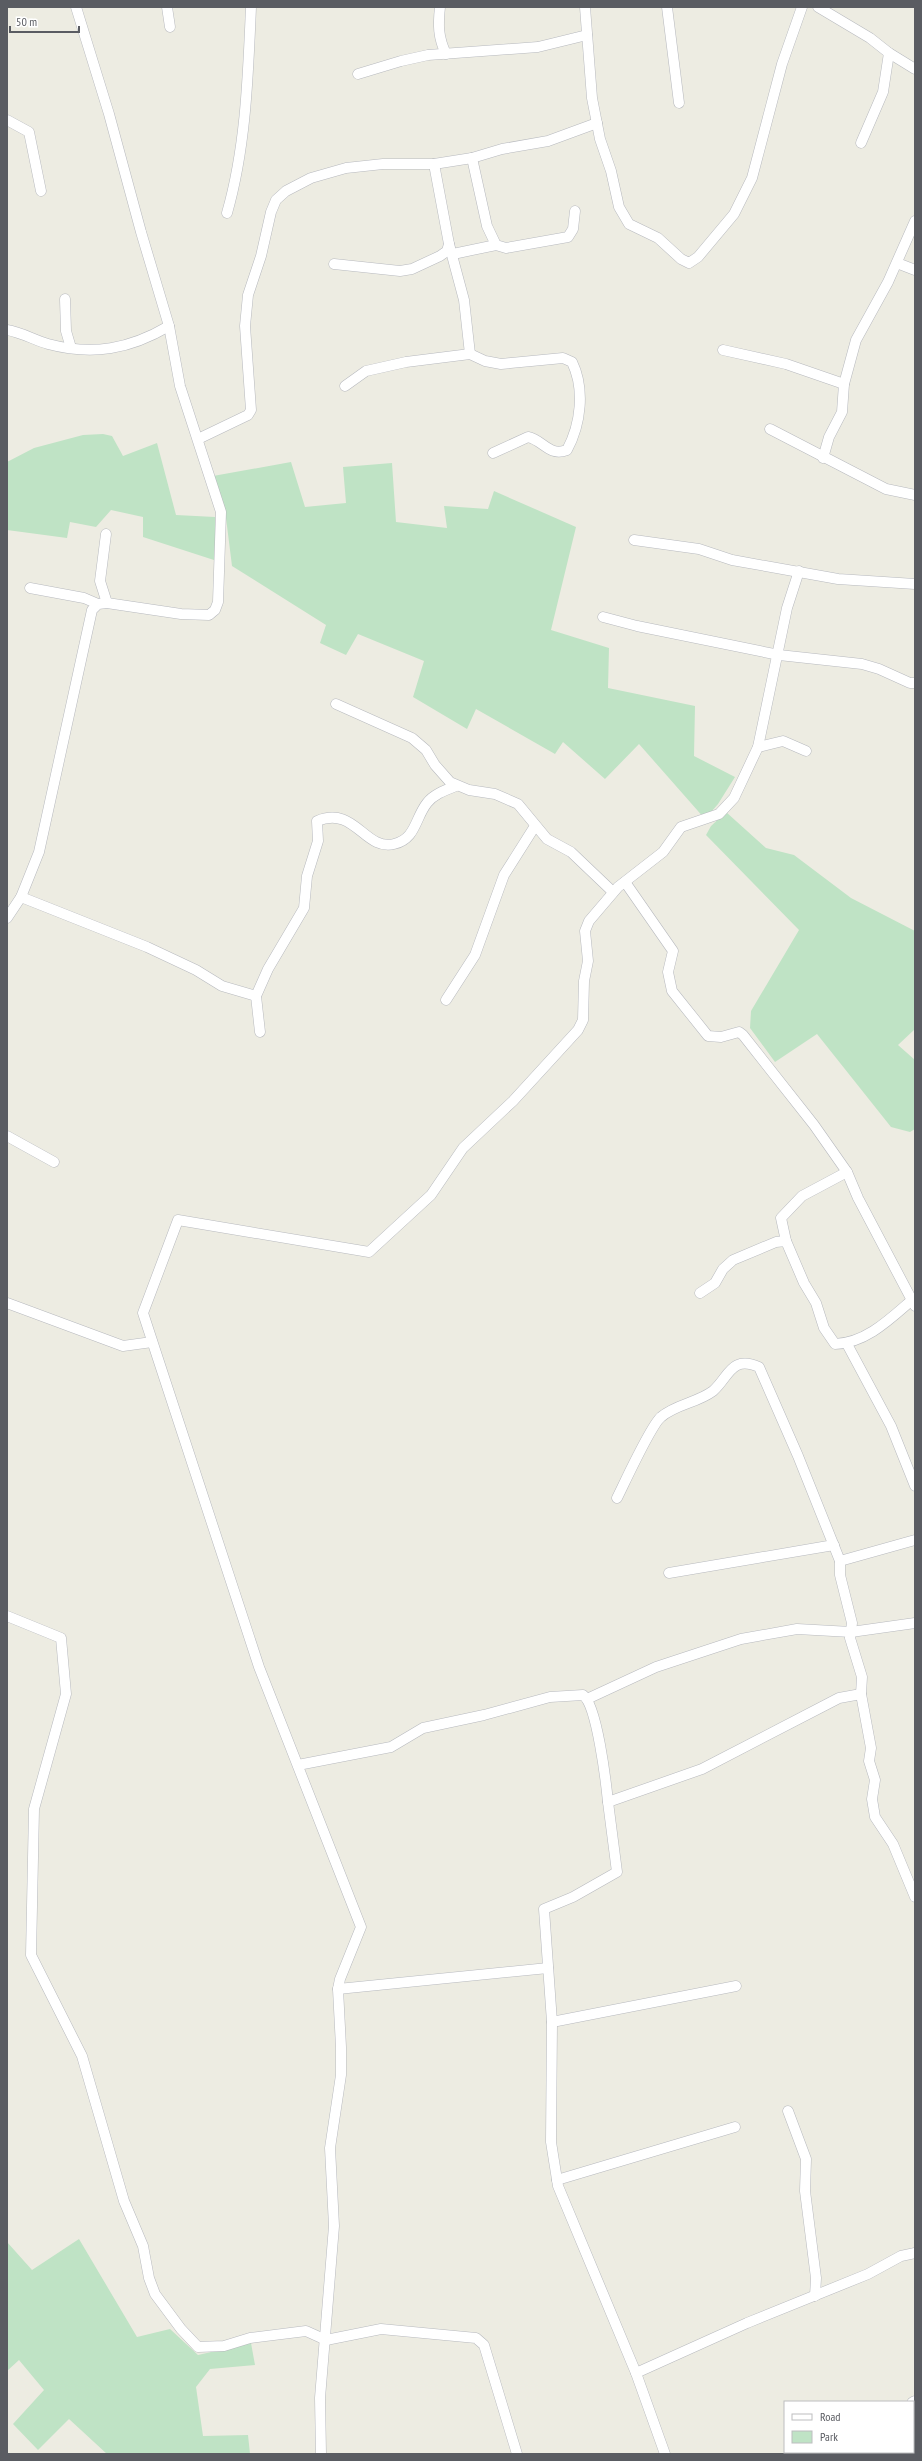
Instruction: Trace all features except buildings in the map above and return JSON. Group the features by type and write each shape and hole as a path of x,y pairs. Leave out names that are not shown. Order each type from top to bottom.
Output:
{"street":[{"path":"30,588 84,598 102,604 181,614 209,615 214,610 218,602 221,512 180,386 169,326 109,114 76,7"},
{"path":"167,7 170,27"},
{"path":"227,213 237,178 251,7"},
{"path":"440,7 438,28 439,39 446,54"},
{"path":"585,7 588,35 589,70 597,123 614,184 616,198 624,219 666,243 681,259 692,262 734,214 752,178 782,64 802,7"},
{"path":"666,7 679,103"},
{"path":"818,7 870,38 889,53 915,69"},
{"path":"358,74 401,61 446,54 538,47 588,35"},
{"path":"861,143 883,92 889,53"},
{"path":"7,120 29,132 41,191"},
{"path":"198,439 248,415 251,410 245,326 248,295 276,200 286,191 311,178 346,168 384,164 434,164 472,158 502,149 548,141 597,123"},
{"path":"472,158 487,226 496,246"},
{"path":"434,164 449,244 454,254 464,300 470,354"},
{"path":"454,254 496,246 506,248 568,237 573,229 575,211"},
{"path":"823,458 829,437 842,412 844,384 856,340 897,263 915,221"},
{"path":"334,264 400,271 412,270 440,256 447,251 449,244"},
{"path":"897,263 915,270"},
{"path":"65,299 66,331 71,348"},
{"path":"7,330 71,348 110,349 132,345 169,326"},
{"path":"723,350 786,364 844,384"},
{"path":"345,386 359,374 382,366 470,354 485,361 501,364 563,358 572,362 575,369 580,395 579,410 576,428 566,450 559,453 550,451 528,437 493,453"},
{"path":"770,429 823,458 886,489 915,495"},
{"path":"102,604 100,581 106,534"},
{"path":"634,540 698,549 732,560 838,579 915,584"},
{"path":"321,2454 320,2398 326,2340 334,2226 330,2148 340,2075 341,2047 338,1989 340,1978 361,1927 259,1667 143,1313 178,1220 369,1252 431,1195 463,1148 513,1100 578,1030 583,1020 584,981 588,960 585,932 590,921 613,892 664,852 681,827 710,818 728,807 758,747 779,655 787,608 799,571"},
{"path":"7,918 21,897 39,852 92,610 102,604"},
{"path":"603,617 637,626 779,655 862,664 915,683"},
{"path":"336,704 412,738 426,750 450,782 456,786 508,798 518,804 547,839 583,863 613,892"},
{"path":"758,747 783,741 806,751"},
{"path":"260,1032 256,996 268,969 304,908 307,876 318,841 317,821 330,817 339,818 353,824 378,844 395,844 408,838 414,830 427,802 456,786"},
{"path":"446,1000 475,955 504,875 535,826"},
{"path":"625,882 673,951 668,972 675,996 708,1036 721,1037 739,1032 743,1034 810,1119 847,1172 858,1198 913,1303 883,1325 847,1344 835,1344 828,1336 816,1303 804,1283 786,1241 781,1218 802,1196 847,1172"},
{"path":"21,897 147,947 196,970 222,986 256,996"},
{"path":"7,1136 54,1162"},
{"path":"700,1293 715,1283 723,1269 734,1260 776,1242 786,1241"},
{"path":"7,1303 123,1346 152,1342"},
{"path":"847,1344 891,1426 915,1486"},
{"path":"617,1498 660,1418 677,1406 712,1391 732,1368 750,1364 759,1367 840,1561 840,1575 852,1623 850,1638 862,1677 861,1694 871,1748 869,1761 875,1780 872,1799 875,1817 893,1844 915,1897"},
{"path":"840,1561 915,1540"},
{"path":"670,1573 834,1545"},
{"path":"7,1616 61,1638 66,1694 34,1809 31,1955 82,2056 124,2201 143,2246 149,2278 155,2294 181,2329 198,2348 224,2346 250,2338 302,2331 312,2332 326,2340 381,2329 471,2337 481,2340 517,2454"},
{"path":"587,1699 656,1668 741,1638 797,1629 851,1632 915,1623"},
{"path":"608,1802 702,1770 839,1698 861,1694"},
{"path":"298,1765 391,1747 423,1728 484,1715 550,1697 583,1695 587,1699 594,1720 608,1802 617,1872 573,1897 544,1909 552,2022 551,2142 557,2180 636,2374 665,2454"},
{"path":"338,1989 548,1968"},
{"path":"552,2022 736,1986"},
{"path":"788,2111 806,2159 805,2191 816,2278 815,2296"},
{"path":"557,2180 735,2127"},
{"path":"636,2374 715,2337 868,2274 901,2256 915,2252"}],"green space":[{"path":"103,434 112,436 123,456 157,443 176,515 215,517 218,538 217,561 143,537 143,517 111,510 96,527 70,522 67,538 7,530 7,462 34,448 83,435"},
{"path":"291,462 305,507 346,503 343,467 392,463 396,522 447,528 444,506 488,509 494,491 576,527 551,630 609,648 608,688 695,706 694,756 735,777 718,804 705,819 639,744 605,779 563,742 555,754 476,709 467,729 413,697 424,661 358,634 346,655 320,643 326,625 232,566 226,518 213,476"},
{"path":"726,812 766,848 794,855 851,898 915,931 915,1029 898,1045 915,1060 915,1129 910,1132 891,1127 817,1034 775,1062 750,1028 751,1011 799,930 706,835 711,826"},
{"path":"79,2239 137,2337 170,2329 198,2355 251,2343 255,2365 210,2369 196,2387 203,2436 248,2435 250,2454 107,2454 69,2419 38,2450 13,2424 44,2390 19,2360 7,2371 7,2242 32,2270"}]}
